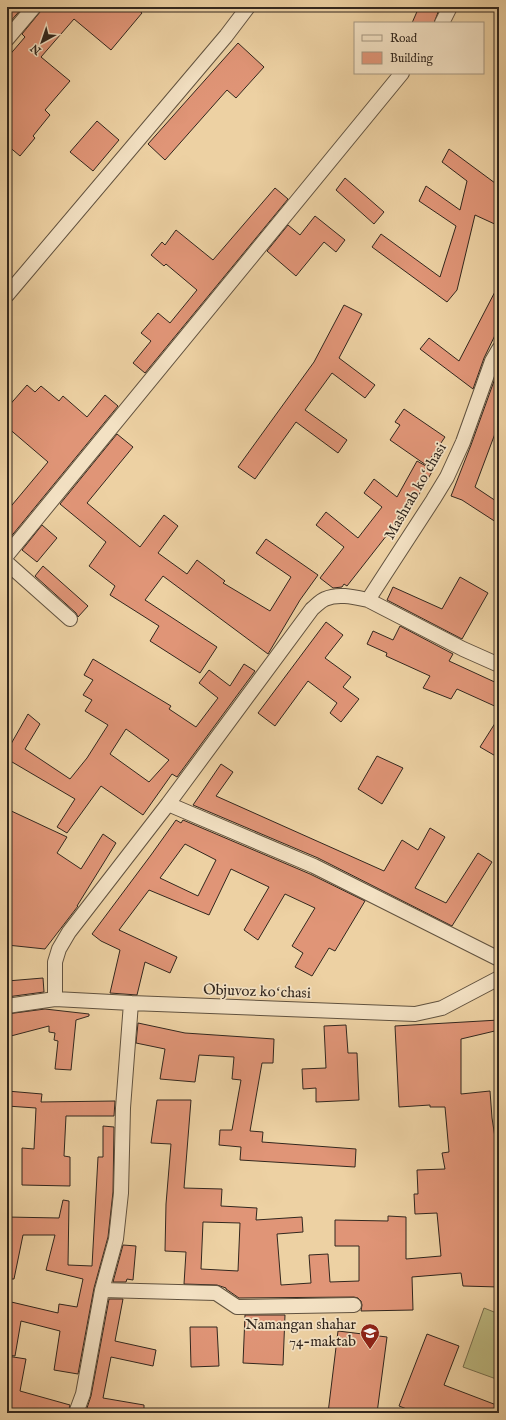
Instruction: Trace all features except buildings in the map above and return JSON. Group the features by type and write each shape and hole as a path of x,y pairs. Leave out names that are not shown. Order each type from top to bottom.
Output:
{"street":[{"path":"7,39 34,7"},
{"path":"7,294 216,48 248,7"},
{"path":"442,22 450,7"},
{"path":"7,555 401,74"},
{"name":"Mashrab koʻchasi","path":"368,600 447,477 463,442 492,361 499,349"},
{"path":"7,563 70,619"},
{"path":"55,999 55,962 59,949 69,932 168,804 312,609 324,599 339,596 353,596 368,600 463,649 499,665"},
{"path":"168,804 314,866 499,959"},
{"name":"Objuvoz koʻchasi","path":"7,1006 55,999 415,1014 442,1008 499,978"},
{"path":"76,1413 83,1394 102,1290 116,1239 121,1193 123,1108 131,1003"},
{"path":"102,1290 216,1293 237,1307 354,1305"}],"shaded area":[{"path":"484,1308 499,1314 499,1380 463,1367"}],"place":[{"name":"Namangan shahar 74-maktab","path":"370,1350"}]}
